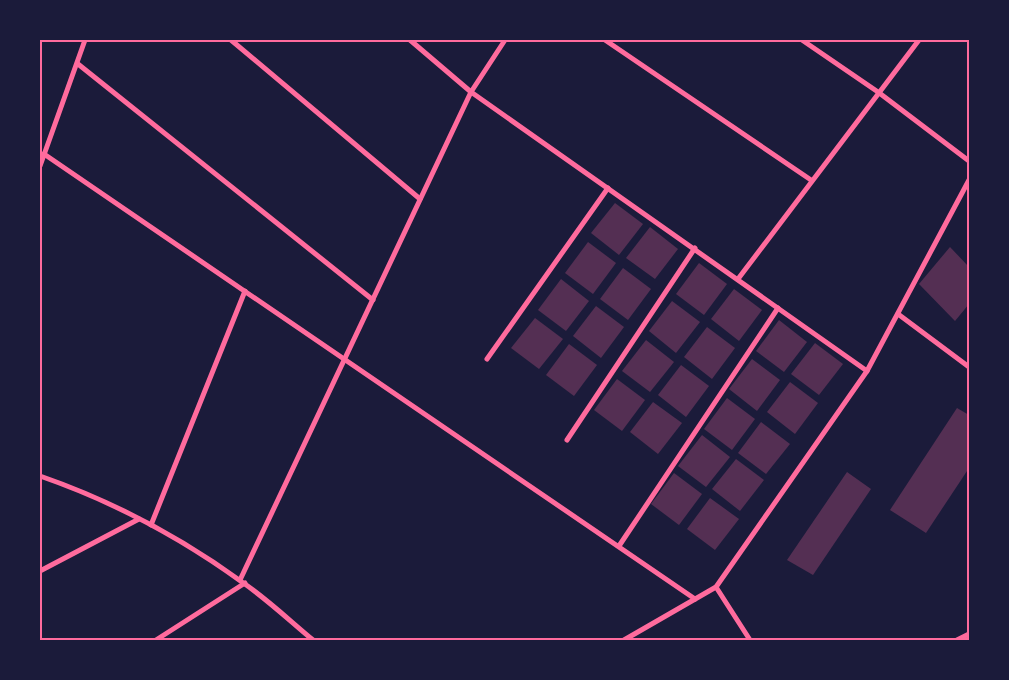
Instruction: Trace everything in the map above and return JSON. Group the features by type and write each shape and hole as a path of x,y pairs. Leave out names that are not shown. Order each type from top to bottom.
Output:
{"street":[{"path":"40,166 86,40"},
{"path":"231,40 420,199"},
{"path":"410,40 470,92 867,371"},
{"path":"156,640 242,582 344,359 470,92 505,40"},
{"path":"605,40 811,180"},
{"path":"802,40 878,92 969,161"},
{"path":"738,279 811,180 919,40"},
{"path":"78,64 372,300"},
{"path":"44,154 695,598"},
{"path":"624,640 716,587 867,371 969,180"},
{"path":"487,359 608,188"},
{"path":"567,440 694,248"},
{"path":"151,525 244,291"},
{"path":"619,546 778,308"},
{"path":"898,314 969,367"},
{"path":"40,476 89,493 175,537 242,582 313,640"},
{"path":"40,571 139,519"},
{"path":"716,587 750,640"},
{"path":"957,640 969,634"}],"building":[{"path":"615,203 643,224 619,255 591,233"},
{"path":"650,227 678,249 655,279 626,258"},
{"path":"588,242 616,263 593,294 565,273"},
{"path":"950,247 969,267 969,304 955,321 919,284"},
{"path":"699,263 727,284 704,315 676,294"},
{"path":"623,268 651,289 628,320 600,299"},
{"path":"561,279 589,301 566,331 538,310"},
{"path":"734,289 762,310 739,341 711,319"},
{"path":"672,301 700,322 676,353 649,331"},
{"path":"596,306 624,327 601,358 573,336"},
{"path":"535,318 563,339 539,369 511,348"},
{"path":"779,320 807,342 784,372 756,351"},
{"path":"707,327 735,348 712,379 684,357"},
{"path":"646,340 674,362 650,392 622,371"},
{"path":"815,343 843,364 819,395 791,374"},
{"path":"569,344 597,365 574,396 546,375"},
{"path":"752,359 780,380 757,411 729,389"},
{"path":"681,365 709,386 686,417 658,395"},
{"path":"617,379 645,400 622,431 594,410"},
{"path":"790,382 818,403 795,434 767,412"},
{"path":"727,398 755,419 732,450 704,429"},
{"path":"653,402 682,423 658,454 630,432"},
{"path":"957,408 969,415 969,468 926,533 890,510"},
{"path":"761,422 790,444 766,474 738,453"},
{"path":"702,435 730,457 706,487 678,466"},
{"path":"736,459 764,480 740,511 712,489"},
{"path":"847,472 871,489 813,575 787,560"},
{"path":"674,473 702,494 679,525 651,504"},
{"path":"710,498 739,519 715,550 687,529"}]}
